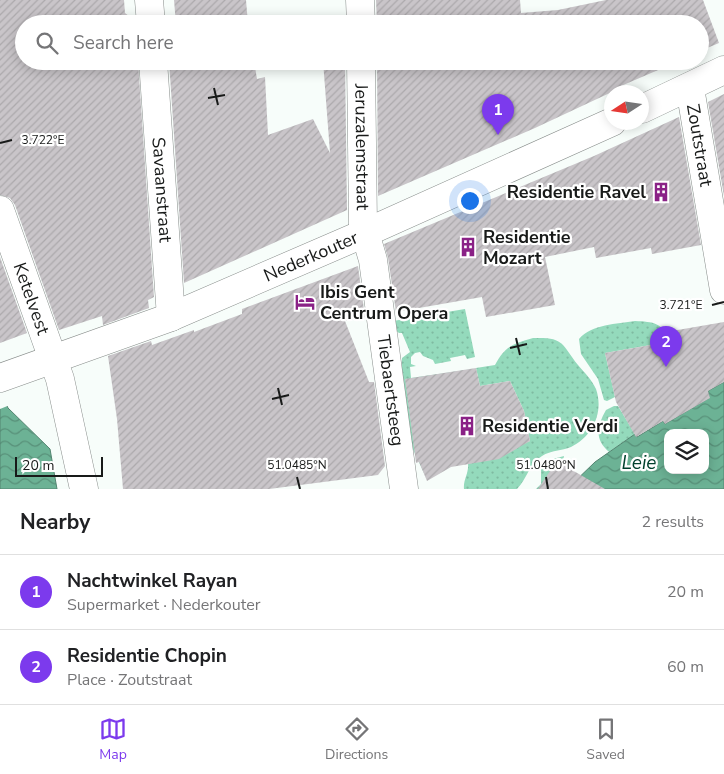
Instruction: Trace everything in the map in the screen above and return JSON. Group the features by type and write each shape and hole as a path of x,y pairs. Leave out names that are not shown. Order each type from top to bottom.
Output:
{"street":[{"path":"149,0 150,15"},
{"path":"360,0 361,15"},
{"name":"Savaanstraat","path":"154,70 171,317"},
{"name":"Jeruzalemstraat","path":"361,70 363,226 365,234"},
{"path":"649,106 690,88 724,70"},
{"name":"Zoutstraat","path":"690,88 724,290"},
{"name":"Nederkouter","path":"2,377 171,317 365,234 604,126"},
{"name":"Ketelvest","path":"0,210 60,379 84,489"},
{"name":"Tiebaertsteeg","path":"365,234 374,260 401,489"}],"shaded area":[{"path":"465,309 475,357 467,359 465,355 450,358 451,361 435,364 433,360 423,356 420,352 415,353 411,357 411,364 416,366 410,367 411,378 473,369 433,469 424,473 410,443 401,374 402,358 410,352 402,333 394,329 393,321"},
{"path":"635,321 657,324 664,330 668,342 605,353 615,397 607,401 604,400 598,379 581,354 579,339 591,330"},
{"path":"533,338 551,339 561,343 590,379 596,389 599,406 595,422 591,430 579,442 571,447 545,454 538,459 517,489 464,489 468,464 530,441 524,411 510,381 480,386 476,368 495,365 502,354 510,347"},
{"path":"618,406 635,434 609,452 599,437 599,427 606,410"},
{"path":"564,456 562,466 552,469 548,489 536,489 541,484 541,469 553,459"}],"water":[{"name":"Leie","path":"724,382 724,489 567,489 595,462 635,434 637,437 663,421 665,424 709,398 708,391"},
{"path":"0,391 8,408 50,449 57,489 0,489"}],"pier":[{"path":"0,389 10,405 0,409"}],"building":[{"path":"0,0 124,0 125,13 128,15 15,15 15,70 139,70 154,297 148,300 149,308 103,325 102,316 59,330 15,205 10,198 0,195"},
{"path":"174,0 246,0 247,15 175,15"},
{"path":"376,0 520,0 521,13 558,10 606,0 703,0 709,15 377,15"},
{"path":"709,16 719,43 709,47"},
{"path":"170,70 256,70 257,79 265,77 268,135 313,119 330,153 324,70 345,70 347,210 184,283"},
{"path":"377,70 658,70 623,85 604,85 604,96 535,128 378,196"},
{"path":"724,94 724,196 708,102"},
{"path":"679,117 701,245 652,254 651,248 596,258 594,247 545,257 555,305 486,317 482,297 396,312 388,258 384,244 594,156"},
{"path":"0,257 27,333 0,343"},
{"path":"358,266 365,317 345,321 369,382 374,382 385,466 378,475 269,489 123,489 117,419 108,356 151,341 152,345 194,330 194,332 242,314 242,309"},
{"path":"724,322 724,382 708,391 710,398 665,424 663,421 636,437 616,402 605,353 668,342 666,332"},
{"name":"Residentie Verdi","path":"476,368 480,386 510,381 524,411 530,441 499,459 451,467 427,481 419,462 416,463 405,379"},
{"path":"565,466 605,489 538,489 552,468"}],"place":[{"name":"Nachtwinkel Rayan","path":"498,135"},
{"name":"Residentie Ravel","path":"661,192"},
{"name":"Residentie Mozart","path":"468,247"},
{"name":"Ibis Gent Centrum Opera","path":"305,302"},
{"name":"Residentie Chopin","path":"666,367"},
{"name":"Residentie Verdi","path":"467,426"}]}
